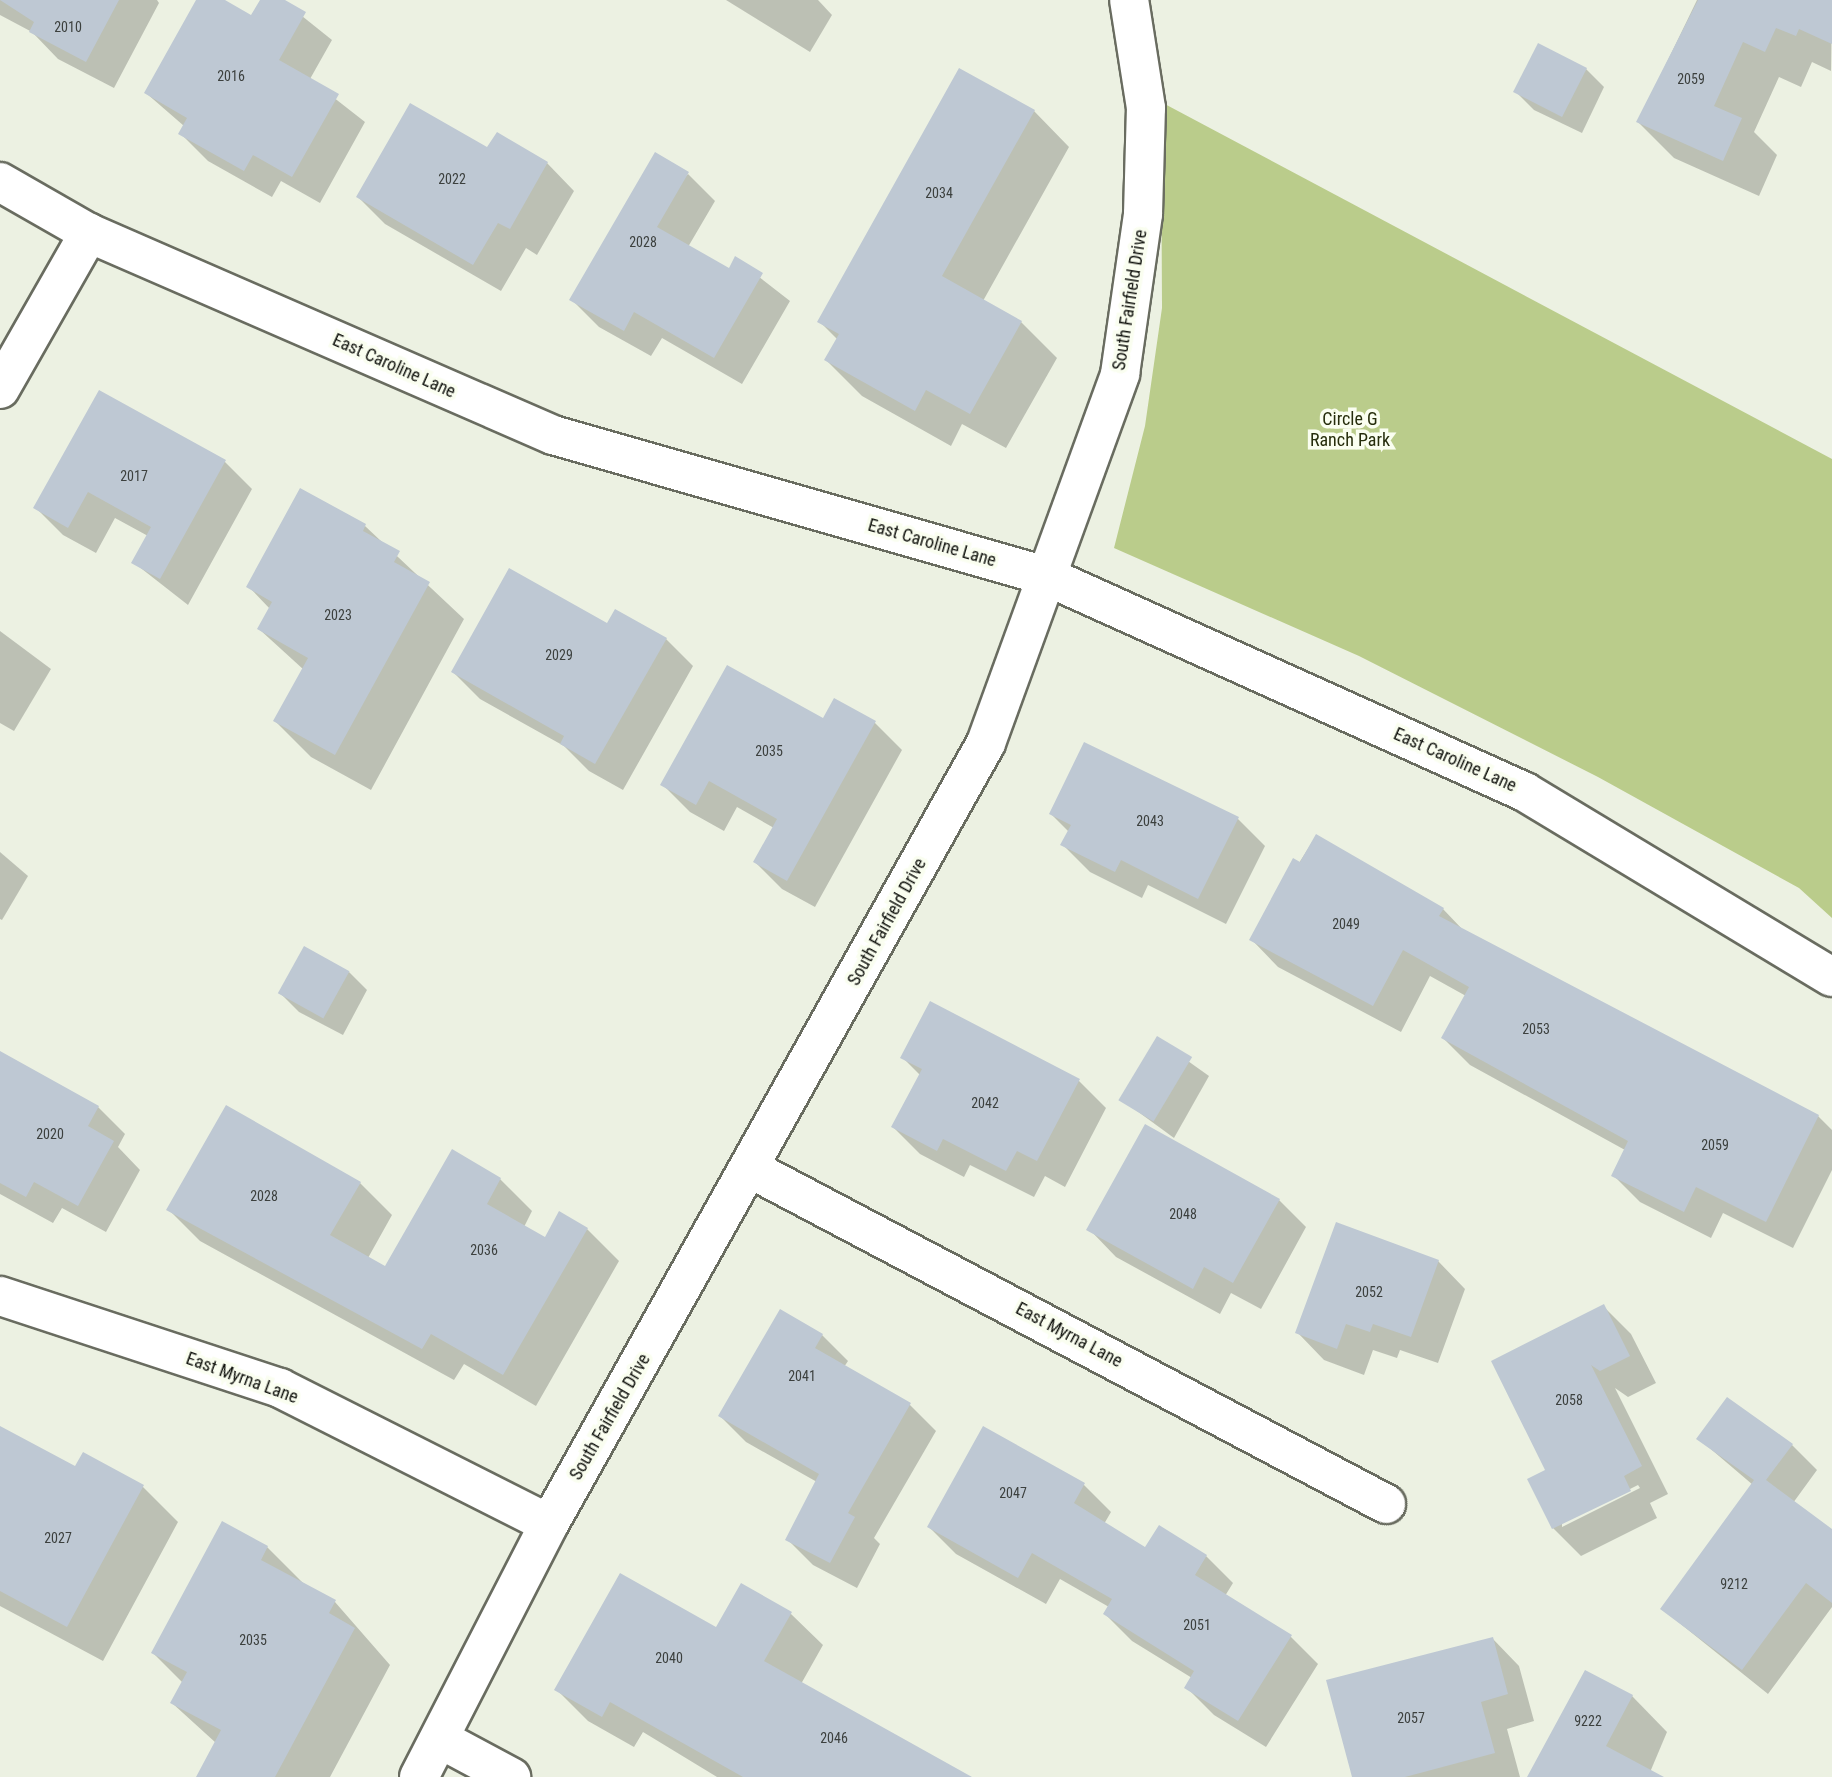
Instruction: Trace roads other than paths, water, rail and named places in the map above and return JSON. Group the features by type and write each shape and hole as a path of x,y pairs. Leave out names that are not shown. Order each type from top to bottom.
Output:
{"street":[{"name":"South Fairfield Drive","path":"419,1777 548,1524 751,1169 986,743 1119,374 1141,227 1146,108 1129,0"},
{"name":"East Caroline Lane","path":"0,182 89,233 553,436 1046,576 1525,792 1832,977"},
{"path":"0,389 89,233"},
{"name":"East Myrna Lane","path":"751,1169 1386,1504"},
{"name":"East Myrna Lane","path":"0,1296 280,1388 548,1524"},
{"path":"440,1740 511,1777"}],"park label":[{"name":"Circle G Ranch Park","path":"1350,430"}]}
